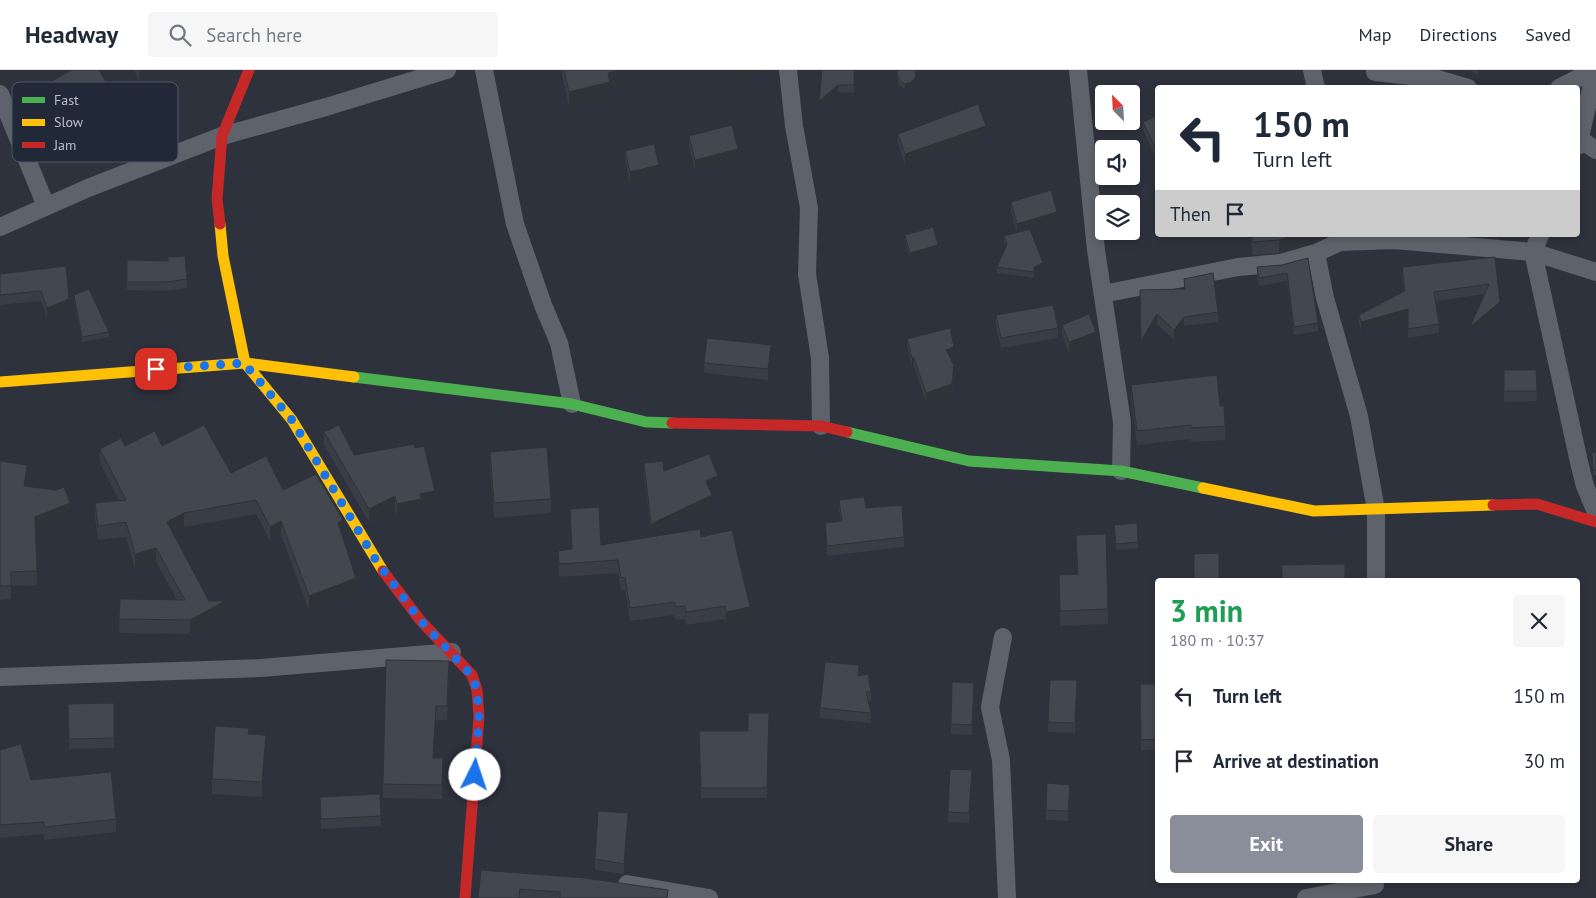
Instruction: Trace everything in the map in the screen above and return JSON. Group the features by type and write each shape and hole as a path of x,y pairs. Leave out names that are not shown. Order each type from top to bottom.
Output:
{"street":[{"path":"249,70 222,136 217,199 221,237 244,363 292,420 377,562 420,620 452,652 472,676 477,690 479,717 476,871 465,898"},
{"path":"178,154 222,136 447,70"},
{"path":"484,70 516,224 543,305 559,343 572,404"},
{"path":"788,70 794,126 809,208 807,274 820,358 821,426"},
{"path":"1078,70 1096,250 1122,422 1121,471"},
{"path":"1312,70 1315,85"},
{"path":"1565,85 1594,70"},
{"path":"1375,72 1437,79 1458,85"},
{"path":"1580,133 1591,89 1596,84"},
{"path":"0,94 12,123"},
{"path":"1580,142 1596,150"},
{"path":"28,162 46,206"},
{"path":"0,227 46,206 157,162"},
{"path":"1539,237 1533,252 1578,462 1584,486 1596,512"},
{"path":"1103,294 1228,269 1281,263 1316,253 1339,239 1394,240 1533,252 1596,272"},
{"path":"1316,253 1325,298 1359,416 1376,510 1376,578"},
{"path":"0,382 244,363 572,404 646,422 821,426 970,461 1121,471 1314,511 1537,504 1596,522"},
{"path":"1003,637 990,707 1001,760 1007,898"},
{"path":"0,677 262,668 452,652"},
{"path":"611,882 709,898"},
{"path":"1306,898 1375,888"}],"building":[{"path":"72,70 99,70 106,82 50,82"},
{"path":"564,70 620,70 608,73 610,82 569,92"},
{"path":"822,70 854,70 854,85 838,85 819,101"},
{"path":"899,70 915,70 916,76 912,82 905,84 899,80 897,73"},
{"path":"978,104 986,126 905,154 898,134"},
{"path":"1155,116 1155,147 1143,122"},
{"path":"732,125 738,149 695,160 689,136"},
{"path":"654,144 659,165 630,172 625,151"},
{"path":"1051,190 1057,212 1017,224 1011,202"},
{"path":"933,227 938,245 910,253 905,235"},
{"path":"1030,229 1043,263 1034,267 1034,272 997,267 1007,244 1004,236"},
{"path":"1252,237 1289,237 1279,240 1253,242"},
{"path":"185,256 187,279 166,282 127,282 127,260 168,261 168,257"},
{"path":"1495,257 1500,302 1470,327 1489,284 1434,292 1439,324 1408,329 1408,309 1361,322 1359,315 1405,291 1402,267"},
{"path":"1308,258 1318,323 1294,327 1287,273 1259,278 1257,267 1282,265"},
{"path":"66,266 69,299 47,308 41,291 0,295 0,274"},
{"path":"1213,273 1218,312 1184,317 1174,330 1157,314 1141,341 1140,290 1185,289 1184,279"},
{"path":"89,289 109,332 82,337 74,295"},
{"path":"1053,305 1058,328 1001,338 996,315"},
{"path":"1089,314 1096,332 1069,342 1062,325"},
{"path":"950,328 954,347 946,350 954,365 952,384 926,393 914,358 912,358 907,339"},
{"path":"707,338 771,345 768,369 704,363"},
{"path":"1504,370 1536,370 1537,391 1504,391"},
{"path":"1217,375 1220,406 1224,406 1225,426 1191,428 1191,425 1137,431 1131,385"},
{"path":"204,425 231,473 266,456 283,490 316,474 343,520 338,523 356,578 309,596 281,521 270,527 256,500 184,513 167,522 209,601 225,601 190,620 119,619 120,599 185,600 156,548 135,554 126,522 98,526 95,503 126,500 100,449 121,438 125,446 155,431 162,446"},
{"path":"339,425 354,455 414,444 415,448 424,446 435,491 420,494 421,499 397,504 395,496 369,509 324,432"},
{"path":"547,447 551,499 494,503 490,452"},
{"path":"1592,452 1596,453 1596,470 1593,470"},
{"path":"709,454 718,476 706,481 712,495 651,524 644,463 663,461 664,471"},
{"path":"0,461 27,465 24,486 56,490 64,487 70,503 35,517 37,571 11,572 11,586 0,586"},
{"path":"864,497 866,508 902,505 904,537 827,546 825,523 842,521 839,500"},
{"path":"599,507 601,545 700,529 701,537 732,530 750,607 726,612 725,606 686,612 685,606 675,607 675,602 630,608 625,577 621,578 618,560 559,564 558,551 572,549 570,509"},
{"path":"1137,523 1138,542 1116,544 1114,525"},
{"path":"1106,534 1108,609 1060,611 1059,575 1078,574 1076,535"},
{"path":"1219,553 1219,578 1194,578 1194,554"},
{"path":"1345,564 1345,578 1282,578 1282,565"},
{"path":"386,660 449,661 447,706 436,706 433,758 443,758 442,785 383,784"},
{"path":"825,662 859,665 858,676 868,674 871,692 866,692 871,713 820,708"},
{"path":"1050,680 1077,680 1075,723 1048,722"},
{"path":"952,682 974,683 972,725 951,724"},
{"path":"1140,684 1155,684 1155,739 1141,740"},
{"path":"114,703 114,738 69,739 68,704"},
{"path":"748,713 769,713 767,788 701,788 699,731 748,731"},
{"path":"215,726 249,728 248,734 266,735 262,782 212,779"},
{"path":"21,744 31,780 111,772 116,819 44,827 44,822 0,825 0,750"},
{"path":"950,769 972,770 969,813 948,812"},
{"path":"1047,783 1070,785 1068,811 1046,810"},
{"path":"380,794 381,816 321,819 320,797"},
{"path":"598,811 628,813 624,864 595,859"},
{"path":"481,870 585,878 668,890 667,898 560,898 560,892 520,889 519,898 478,898"}],"traffic: fast":[{"path":"354,377 572,404 646,422 672,423"},
{"path":"847,432 969,461 1121,471 1203,488"}],"traffic: slow":[{"path":"220,224 223,256 245,363 292,420 383,571"},
{"path":"0,382 245,363 354,377"},
{"path":"1203,488 1314,511 1493,505"}],"traffic: jam":[{"path":"220,224 217,199 222,136 249,70"},
{"path":"672,423 821,426 847,432"},
{"path":"1493,505 1537,504 1596,522"},
{"path":"383,571 420,620 472,675 477,690 479,717 465,898"}],"route":[{"path":"156,369 244,363 292,420 377,562 420,620 452,652 472,676 477,690 479,717 475,775"}]}
